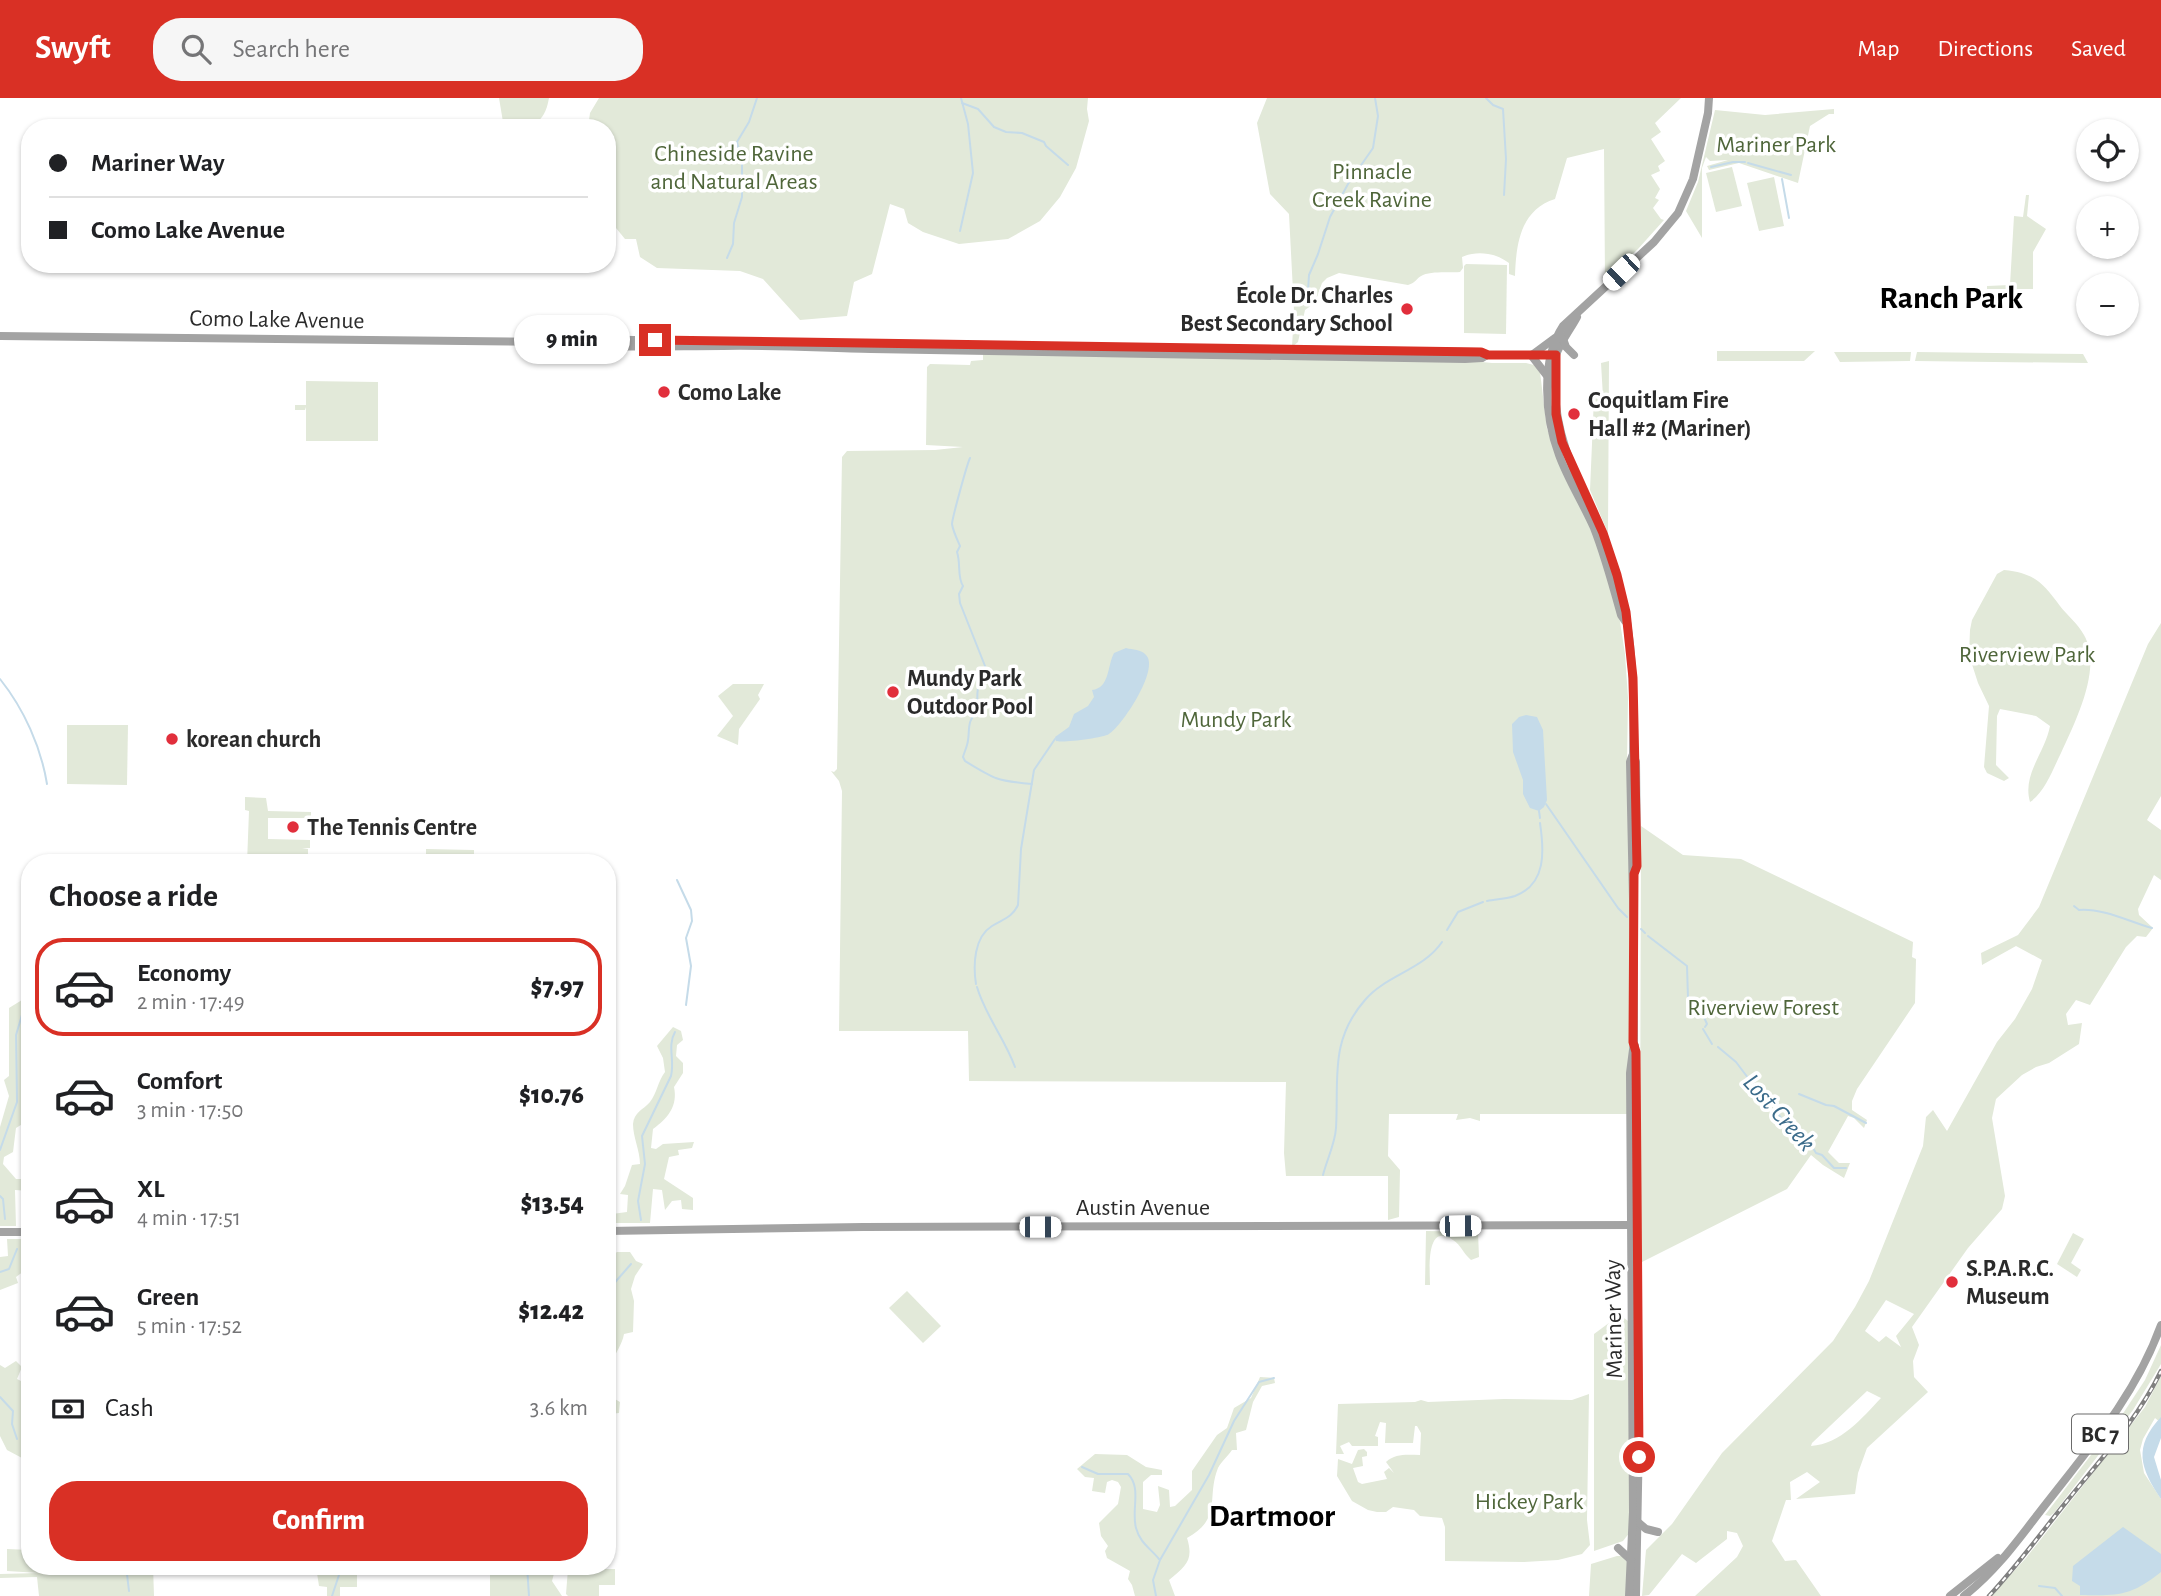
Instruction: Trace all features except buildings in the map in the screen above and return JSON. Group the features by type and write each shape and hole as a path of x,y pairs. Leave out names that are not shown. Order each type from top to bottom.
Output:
{"main road":[{"name":"Mariner Way","path":"1625,621 1595,531 1555,444 1548,377 1563,326 1662,234 1678,213 1693,179 1710,98"},
{"name":"Como Lake Avenue","path":"0,336 553,342 615,339 869,342 1553,355"},
{"path":"1548,377 1532,355 1559,339 1574,355"},
{"name":"Mariner Way","path":"1553,355 1559,432 1566,455 1606,543 1622,594 1633,669 1633,754 1630,762 1631,866 1634,874 1633,1042 1630,1073 1631,1215 1634,1225 1631,1236 1633,1512 1629,1596"},
{"name":"Mariner Way","path":"1633,1042 1636,1052 1634,1225 1639,1522 1636,1596"},
{"path":"1631,1215 1617,1226 1631,1236"},
{"name":"Austin Avenue","path":"616,1231 863,1227 1634,1225"},
{"path":"0,1233 21,1232"},
{"name":"BC 7","path":"1964,1596 2009,1554 2091,1447 2131,1390 2144,1367 2161,1325"},
{"path":"1639,1522 1646,1529 1658,1532"},
{"name":"BC 7","path":"1950,1596 1986,1570 2022,1534"},
{"path":"1618,1548 1631,1560"}],"green space":[{"path":"499,98 549,98 547,108 540,119 502,119"},
{"name":"Chineside Ravine and Natural Areas","path":"599,98 1088,98 1089,121 1076,168 1060,197 1040,221 1008,239 959,244 923,232 908,223 904,209 890,204 872,274 854,282 847,316 800,320 763,279 740,271 657,268 640,257 636,239 625,239 616,228 616,119 589,119"},
{"name":"Pinnacle Creek Ravine","path":"1267,98 1681,98 1655,123 1661,132 1651,139 1665,161 1658,166 1660,171 1651,175 1660,189 1655,198 1659,200 1653,208 1664,220 1605,280 1604,149 1567,158 1555,199 1534,211 1522,230 1515,276 1509,274 1509,263 1480,253 1462,257 1463,268 1460,272 1427,274 1408,285 1339,273 1322,283 1315,303 1305,310 1298,342 1292,347 1294,311 1289,214 1270,194 1257,123"},
{"name":"Mariner Park","path":"1834,109 1834,114 1829,114 1810,126 1798,183 1739,163 1709,170 1707,166 1728,160 1710,161 1706,157 1702,168 1702,238 1686,211 1698,182 1715,110 1765,115"},
{"path":"1732,167 1742,206 1716,212 1706,173"},
{"path":"1774,177 1784,226 1759,231 1747,183"},
{"name":"Ranch Park","path":"2026,195 2029,195 2027,216 2046,229 2033,252 2033,289 1987,289 1987,286 2010,285 2014,216 2023,217"},
{"path":"1466,264 1507,265 1506,334 1464,333"},
{"path":"1717,351 1815,351 1804,361 1717,361"},
{"path":"1834,352 1911,352 1910,361 1840,362"},
{"path":"1917,352 2083,354 2088,363 1915,361"},
{"name":"Mundy Park","path":"983,353 1451,359 1526,363 1534,365 1540,372 1547,429 1600,547 1618,609 1625,654 1628,698 1630,919 1629,1114 1480,1114 1480,1121 1470,1118 1456,1120 1458,1114 1389,1114 1388,1156 1400,1170 1399,1217 1388,1220 1388,1176 1286,1176 1286,1082 969,1081 968,1031 839,1031 842,791 839,781 831,771 837,769 842,457 847,451 963,447 926,445 927,367 930,364 970,365 971,361 983,360"},
{"path":"1609,361 1608,533 1590,490 1594,397 1603,397 1601,363"},
{"path":"306,381 378,382 378,441 306,441 306,407 305,410 295,410 295,405 306,405"},
{"name":"Riverview Park","path":"2004,570 2030,576 2042,585 2079,627 2089,648 2089,679 2079,711 2048,780 2030,802 2028,792 2031,773 2050,726 2036,716 2000,709 1997,716 1996,765 2009,778 2004,781 1987,773 1984,767 1989,706 1969,655 1972,620 1997,574"},
{"path":"2161,623 2161,796 2147,820 2161,830 2161,880 2154,875 2138,909 2139,915 2153,928 2146,937 2137,936 2126,947 2090,1005 2076,1000 2066,1014 2068,1025 2082,1023 2079,1044 2049,1063 2022,1075 1996,1099 1992,1118 2005,1196 2002,1209 1968,1248 1912,1327 1919,1345 1913,1361 1914,1377 1928,1392 1867,1448 1858,1473 1855,1494 1796,1499 1820,1482 1807,1472 1790,1482 1791,1500 1786,1500 1772,1541 1785,1561 1796,1560 1821,1596 1695,1596 1737,1557 1743,1546 1737,1533 1727,1531 1727,1539 1696,1563 1682,1554 1649,1595 1642,1596 1646,1550 1672,1524 1722,1453 1833,1341 1855,1307 1869,1281 1923,1146 1926,1117 1933,1110 1947,1131 1997,1042 2015,1019 2032,989 2042,960 2016,946 1982,965 1981,953 2018,935 2039,907 2148,644","holes":["1886,1300 1914,1314 1896,1336 1901,1347 1886,1336 1879,1342 1865,1331","1867,1391 1881,1398 1841,1435 1811,1446"]},
{"path":"733,684 764,684 758,695 760,699 739,729 738,745 717,736 733,716 718,696"},
{"path":"67,725 128,725 127,785 67,784"},
{"path":"245,797 266,798 268,811 311,812 311,818 268,818 268,839 310,840 310,848 302,848 308,849 308,854 247,854 249,811 245,810"},
{"name":"Riverview Forest","path":"1641,826 1683,855 1741,859 1913,942 1912,957 1916,959 1915,1003 1857,1089 1852,1101 1852,1110 1867,1120 1864,1128 1848,1116 1828,1152 1839,1163 1850,1163 1844,1178 1811,1155 1787,1189 1642,1262 1640,1185"},
{"path":"426,849 474,850 474,854 426,854"},
{"path":"21,1001 21,1125 16,1128 13,1152 4,1157 3,1164 16,1179 21,1179 21,1190 15,1190 16,1226 0,1226 0,1127 9,1096 4,1080 9,1076 9,1008"},
{"path":"673,1027 681,1031 683,1040 677,1045 676,1056 683,1063 683,1073 674,1087 675,1100 671,1111 653,1129 651,1148 656,1149 663,1144 694,1142 692,1148 678,1150 679,1155 669,1157 664,1179 693,1198 693,1210 682,1209 681,1200 672,1201 665,1210 662,1190 653,1189 650,1223 616,1223 616,1213 627,1212 628,1195 620,1194 632,1165 640,1164 633,1129 634,1120 652,1098 665,1072 663,1058 657,1046"},
{"path":"1426,1231 1478,1232 1479,1257 1471,1260 1453,1240 1444,1236 1438,1237 1431,1250 1430,1285 1425,1285"},
{"path":"2073,1233 2084,1239 2071,1263 2081,1270 2077,1277 2057,1264"},
{"path":"7,1239 21,1239 21,1273 16,1277 18,1283 0,1290 0,1257 8,1256"},
{"path":"630,1252 636,1261 643,1264 631,1289 634,1301 633,1332 624,1334 616,1353 616,1253"},
{"path":"907,1291 941,1326 923,1343 889,1308"},
{"path":"1624,1318 1628,1321 1630,1532 1623,1541 1594,1551 1594,1334 1613,1320"},
{"path":"2161,1345 2161,1364 2133,1410 2054,1513 2045,1515 2124,1412 2145,1380"},
{"path":"16,1361 21,1366 17,1379 21,1381 21,1457 7,1450 0,1436 0,1365 5,1368"},
{"path":"2161,1376 2161,1423 2155,1418 2140,1450 2144,1473 2161,1499 2161,1596 1991,1596 2026,1558 2145,1407"},
{"path":"1260,1377 1274,1378 1275,1383 1262,1386 1253,1402 1246,1430 1236,1433 1237,1450 1232,1450 1218,1468 1209,1515 1205,1523 1187,1538 1190,1552 1187,1562 1169,1580 1175,1596 1135,1596 1128,1579 1130,1571 1107,1558 1105,1551 1108,1546 1101,1536 1099,1523 1118,1504 1121,1487 1118,1482 1112,1480 1107,1482 1105,1493 1092,1491 1094,1478 1085,1477 1077,1469 1095,1454 1127,1455 1146,1467 1162,1470 1162,1475 1151,1475 1143,1482 1143,1509 1157,1512 1160,1505 1158,1486 1169,1490 1170,1507 1175,1506 1192,1490 1192,1471 1217,1435 1227,1428 1234,1408 1251,1398"},
{"name":"Hickey Park","path":"1589,1394 1587,1520 1590,1545 1582,1554 1558,1560 1524,1562 1445,1561 1445,1527 1442,1518 1420,1516 1414,1510 1393,1507 1386,1512 1368,1510 1352,1501 1337,1476 1338,1459 1352,1464 1358,1450 1364,1449 1367,1456 1362,1457 1363,1466 1353,1468 1358,1482 1362,1484 1387,1479 1384,1472 1389,1468 1394,1473 1386,1462 1390,1459 1402,1455 1420,1455 1421,1433 1415,1426 1413,1443 1385,1443 1386,1423 1380,1422 1375,1436 1378,1437 1378,1446 1352,1446 1349,1442 1340,1446 1344,1454 1336,1454 1338,1404 1421,1400 1572,1400"},
{"path":"616,1400 620,1402 619,1413 616,1413"},
{"path":"7,1549 21,1550 21,1572 7,1571"},
{"path":"1622,1556 1627,1562 1627,1596 1589,1596 1591,1564"},
{"path":"0,1574 153,1575 154,1596 39,1596 37,1577 0,1578"},
{"path":"317,1575 357,1575 357,1587 340,1587 340,1596 327,1596 327,1587 319,1586"},
{"path":"490,1575 554,1575 552,1581 562,1596 490,1596"},
{"path":"568,1575 615,1575 615,1585 599,1585 599,1596 566,1594"}],"water":[{"path":"1126,648 1142,652 1149,662 1138,697 1122,720 1105,736 1056,741 1055,737 1069,727 1074,714 1088,706 1094,697 1092,690 1105,681 1114,653"},
{"path":"1519,717 1537,717 1543,730 1547,800 1539,811 1530,808 1523,794 1523,780 1513,752 1512,724"},
{"path":"2161,1417 2161,1438 2154,1457 2161,1480 2161,1499 2144,1467 2143,1448 2146,1438"},
{"path":"2123,1527 2161,1554 2161,1572 2141,1586 2124,1593 2080,1595 2080,1586 2072,1581 2073,1566"}],"waterway":[{"path":"727,258 733,244 734,223 742,197 742,162 737,142 749,122 757,98"},
{"path":"960,231 973,173 968,124 961,98"},
{"path":"1308,291 1309,275 1330,217 1348,184 1373,148 1378,116 1375,98"},
{"path":"1486,98 1503,109 1506,159 1504,195"},
{"path":"962,103 978,109 994,127 1006,132 1022,133 1044,142 1068,165"},
{"path":"1711,167 1745,162"},
{"path":"1748,163 1791,175"},
{"path":"1782,179 1789,218"},
{"path":"970,458 952,524 960,546 957,552 963,586 959,594 960,603 987,671 979,686 978,712 971,719 963,757 965,761 996,778 1032,784"},
{"path":"0,679 17,703 30,729 47,784"},
{"path":"976,984 975,960 981,937 992,926 1010,916 1018,905 1021,849 1034,770 1055,739"},
{"name":"Lost Creek","path":"1546,804 1627,917"},
{"path":"1539,811 1540,818"},
{"path":"1487,901 1515,896 1533,883 1541,865 1540,823"},
{"path":"677,880 691,910 692,921 686,938 691,966 686,1005"},
{"path":"1447,930 1458,912 1483,902"},
{"path":"2074,906 2079,910 2107,913 2152,928"},
{"name":"Lost Creek","path":"1641,929 1645,933"},
{"name":"Lost Creek","path":"1648,936 1687,966 1688,998 1700,1008 1707,1024 1705,1027"},
{"path":"1323,1175 1335,1134 1338,1061 1346,1031 1354,1015 1374,991 1425,959 1442,942"},
{"path":"977,987 1015,1067"},
{"path":"0,1150 17,1102 16,1035 21,1018"},
{"name":"Lost Creek","path":"1703,1029 1712,1044"},
{"path":"641,1220 638,1201 645,1164 642,1136 671,1076 675,1032"},
{"name":"Lost Creek","path":"1718,1047 1736,1062 1761,1095 1774,1104 1787,1126 1807,1138 1816,1153 1822,1155 1834,1168 1846,1168"},
{"path":"1799,1094 1834,1106 1866,1123"},
{"path":"0,1196 3,1199 5,1219"},
{"path":"0,1272 9,1269 17,1249"},
{"path":"616,1281 631,1264"},
{"path":"1156,1596 1153,1580 1160,1560 1209,1475 1234,1421 1259,1382 1274,1378"},
{"path":"0,1397 13,1411 12,1424 17,1439"},
{"path":"1082,1467 1098,1474 1128,1474 1134,1486 1138,1533 1159,1559"},
{"path":"127,1575 129,1591"},
{"path":"332,1596 339,1575"},
{"path":"528,1575 529,1596"},
{"path":"2039,1586 2055,1588 2062,1596"}],"railway":[{"path":"1989,1596 2118,1439 2161,1371"}],"place":[{"name":"École Dr. Charles Best Secondary School","path":"1407,309"},
{"name":"Como Lake","path":"664,392"},
{"name":"Coquitlam Fire Hall #2 (Mariner)","path":"1574,414"},
{"name":"Mundy Park Outdoor Pool","path":"893,692"},
{"name":"korean church","path":"172,739"},
{"name":"The Tennis Centre","path":"293,827"},
{"name":"S.P.A.R.C. Museum","path":"1952,1282"}],"district":[{"name":"Ranch Park","path":"1951,297"},
{"name":"Dartmoor","path":"1272,1515"}],"route":[{"path":"655,340 1556,355 1555,402 1559,432 1569,461 1603,533 1617,575 1626,612 1633,669 1637,866 1634,874 1633,1042 1636,1052 1639,1457"}]}
